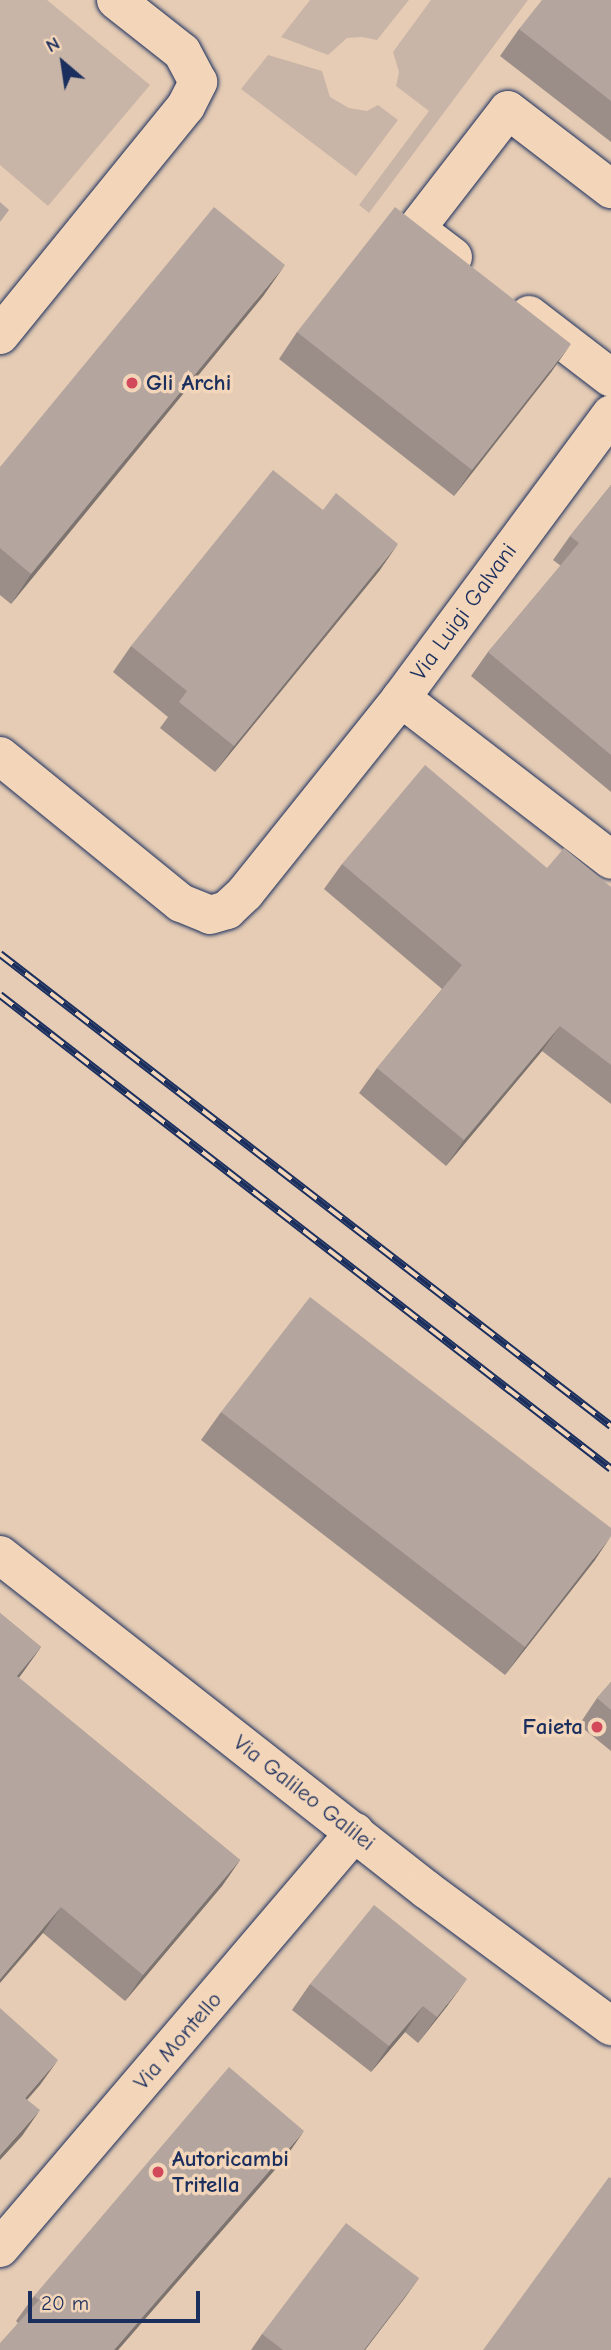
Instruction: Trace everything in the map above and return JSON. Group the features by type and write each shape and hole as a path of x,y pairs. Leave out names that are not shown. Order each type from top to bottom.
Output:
{"street":[{"path":"0,335 186,106 198,82 182,52 116,0"},
{"path":"611,189 508,110 416,229 611,378"},
{"name":"Via Luigi Galvani","path":"611,414 401,698 611,860"},
{"path":"0,756 181,903 210,915 227,910 245,893 401,698"},
{"name":"Via Galileo Galilei","path":"0,1555 427,1890 611,2026"},
{"name":"Via Montello","path":"0,2248 355,1832"}],"shaded area":[{"path":"0,0 47,0 150,85 48,206 0,165"},
{"path":"310,0 409,0 377,40 347,38 328,55 281,37"},
{"path":"431,0 528,0 369,213 359,205 429,111 396,86 399,72 393,52"},
{"path":"268,55 322,71 330,97 349,108 367,111 378,105 398,120 356,176 241,89"}],"building":[{"path":"542,0 611,0 611,101 519,29"},
{"path":"0,202 9,210 0,222"},
{"name":"Gli Archi","path":"214,207 285,265 31,574 0,548 0,467"},
{"path":"395,207 571,344 472,470 297,332"},
{"path":"273,470 323,510 336,493 398,544 234,746 179,702 187,691 131,646"},
{"path":"611,485 611,755 488,652 579,543 570,536"},
{"path":"425,765 547,868 564,848 611,887 611,1065 560,1026 464,1140 377,1068 462,965 342,864"},
{"path":"310,1297 611,1528 611,1536 525,1647 221,1412"},
{"path":"0,1613 41,1647 17,1676 240,1860 143,1975 61,1907 0,1979"},
{"path":"611,1682 611,1710 597,1698"},
{"path":"374,1905 467,1979 437,2017 423,2006 389,2046 310,1984"},
{"path":"0,2008 58,2060 25,2098 40,2110 0,2155"},
{"path":"229,2067 304,2131 114,2350 0,2350 0,2343 39,2300 34,2296"},
{"path":"609,2177 611,2350 483,2350"},
{"path":"346,2223 419,2278 364,2350 283,2350 262,2334"}],"railway":[{"path":"0,954 611,1426"},
{"path":"0,995 611,1469"}],"place":[{"name":"Gli Archi","path":"132,383"},
{"name":"Faieta","path":"597,1727"},
{"name":"Autoricambi Tritella","path":"158,2172"}]}
